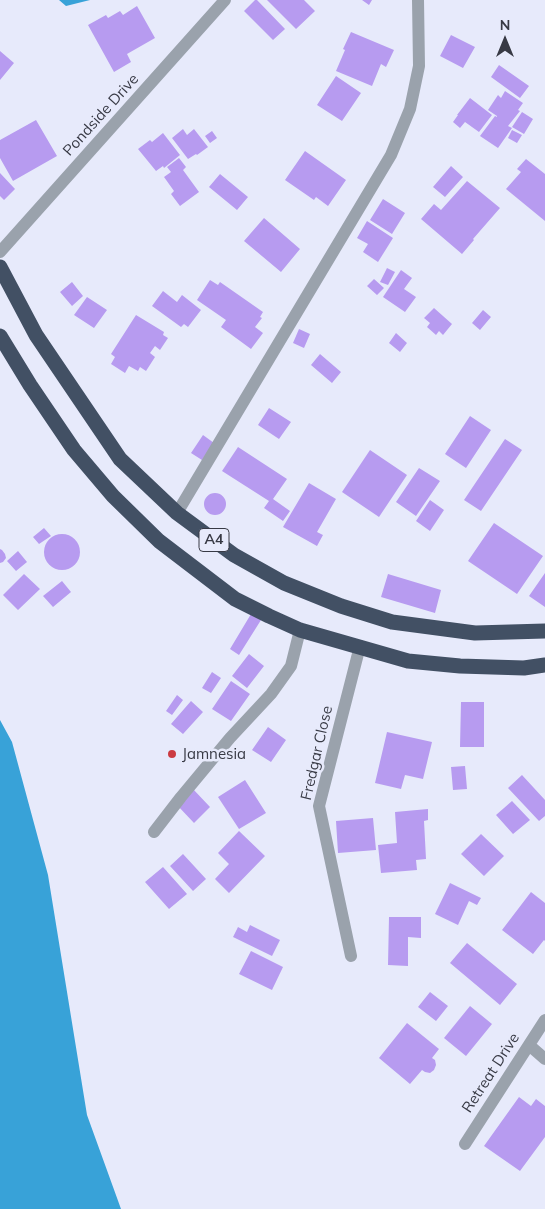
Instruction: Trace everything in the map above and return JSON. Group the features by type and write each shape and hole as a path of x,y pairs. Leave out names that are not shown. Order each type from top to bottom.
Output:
{"highway":[{"name":"A4","path":"0,267 36,335 120,459 177,513 234,555 284,583 341,606 392,622 475,634 545,631"},
{"name":"A4","path":"0,336 30,385 74,450 113,496 159,541 235,600 300,630 408,661 460,666 524,668 545,665"}],"street":[{"name":"Pondside Drive","path":"0,252 225,0"},
{"path":"177,513 391,155 410,109 419,66 418,0"},
{"path":"154,832 230,738 271,694 291,666 300,630"},
{"name":"Fredgar Close","path":"351,956 319,806 360,646"},
{"name":"Retreat Drive","path":"465,1144 545,1020"},
{"path":"529,1045 545,1059"}],"water":[{"path":"59,0 90,0 66,6"},
{"path":"0,720 12,742 48,875 87,1115 121,1209 0,1209"}],"building":[{"path":"255,0 285,29 273,40 244,11"},
{"path":"267,0 304,0 315,11 296,29"},
{"path":"362,0 372,0 369,5"},
{"path":"137,6 155,38 127,54 131,62 114,72 88,25 106,15 108,18 120,11 123,15"},
{"path":"351,32 394,50 386,67 381,64 372,86 336,71"},
{"path":"451,35 475,47 463,68 440,56"},
{"path":"0,51 14,63 0,80"},
{"path":"499,65 529,86 520,98 491,77"},
{"path":"336,76 361,93 342,121 317,105"},
{"path":"505,91 523,103 518,110 520,111 508,126 512,128 498,148 480,136 495,116 497,117 488,110 498,95 501,98"},
{"path":"470,98 492,115 479,132 465,122 460,128 453,122"},
{"path":"522,112 533,119 524,134 512,127"},
{"path":"36,120 57,156 13,181 0,158 0,140"},
{"path":"183,129 187,135 194,129 208,147 188,159 172,138"},
{"path":"512,130 522,135 517,143 508,138"},
{"path":"212,131 217,138 210,143 205,136"},
{"path":"163,133 180,155 164,168 163,166 156,171 138,149 150,140 152,142"},
{"path":"305,151 346,180 328,206 316,197 314,200 285,180"},
{"path":"179,158 186,167 183,170 199,192 180,206 171,194 174,191 164,177 171,172 167,167"},
{"path":"526,159 545,174 545,221 506,189 521,172 517,169"},
{"path":"451,166 463,177 445,197 433,187"},
{"path":"0,173 15,189 4,200 0,196"},
{"path":"220,174 248,197 237,210 209,187"},
{"path":"467,181 500,208 462,254 421,219 434,204 441,210"},
{"path":"383,199 405,213 392,234 370,220"},
{"path":"264,218 300,249 281,272 244,241"},
{"path":"367,221 393,238 378,262 363,252 368,244 357,238"},
{"path":"387,268 395,272 388,285 380,282"},
{"path":"401,270 412,278 404,289 416,297 405,312 383,297"},
{"path":"374,279 384,288 377,295 367,286"},
{"path":"210,280 218,285 220,282 263,312 260,317 262,318 255,327 263,333 251,349 221,327 226,320 197,300"},
{"path":"72,282 83,296 72,306 60,292"},
{"path":"163,291 177,302 182,295 201,310 188,327 184,324 181,327 152,306"},
{"path":"87,297 107,310 94,328 74,315"},
{"path":"434,308 452,324 443,335 439,331 436,335 427,327 430,323 424,318"},
{"path":"483,310 491,317 480,330 472,323"},
{"path":"136,315 164,332 163,335 168,338 160,350 155,346 150,353 155,357 146,371 140,367 138,371 129,366 125,373 111,364 115,357 111,354"},
{"path":"299,329 310,334 304,348 293,343"},
{"path":"396,333 407,343 400,352 389,343"},
{"path":"320,354 341,372 332,383 311,365"},
{"path":"269,408 291,422 279,439 258,425"},
{"path":"470,416 491,430 466,468 445,454"},
{"path":"203,435 214,443 202,460 191,453"},
{"path":"505,439 522,450 481,511 464,500"},
{"path":"238,447 287,479 273,499 290,511 283,521 264,508 269,501 222,471"},
{"path":"370,450 407,475 379,517 342,492"},
{"path":"419,468 440,481 416,516 396,502"},
{"path":"309,483 336,499 317,532 323,535 317,546 283,527"},
{"path":"211,493 219,493 226,500 226,508 219,515 211,515 204,508 204,500"},
{"path":"430,500 444,510 430,531 416,521"},
{"path":"494,523 543,556 517,594 468,561"},
{"path":"44,528 51,536 39,544 33,537"},
{"path":"62,534 75,539 80,552 75,565 62,570 49,565 44,552 49,539"},
{"path":"0,549 6,558 0,563"},
{"path":"18,551 27,562 16,571 7,561"},
{"path":"545,573 545,607 529,596"},
{"path":"24,574 40,589 18,610 3,595"},
{"path":"388,574 441,590 435,613 381,597"},
{"path":"62,581 71,592 53,607 43,596"},
{"path":"251,614 261,620 239,655 230,649"},
{"path":"249,654 264,666 247,688 232,676"},
{"path":"212,672 221,678 211,693 202,688"},
{"path":"231,681 250,694 231,721 212,709"},
{"path":"177,695 183,700 172,715 166,711"},
{"path":"191,701 203,712 183,734 171,724"},
{"path":"461,702 484,702 484,747 460,747"},
{"path":"268,727 286,740 271,762 252,750"},
{"path":"387,732 432,742 423,779 405,775 401,789 375,783"},
{"path":"465,766 467,789 453,790 451,767"},
{"path":"522,775 545,800 545,816 539,821 508,788"},
{"path":"245,780 266,813 239,829 218,797"},
{"path":"193,789 210,807 194,823 177,805"},
{"path":"512,801 530,820 513,834 496,815"},
{"path":"428,809 428,820 424,821 426,859 416,860 417,870 381,873 378,845 397,843 395,812"},
{"path":"373,818 376,850 338,853 336,821"},
{"path":"239,831 265,856 229,893 215,879 229,864 218,853"},
{"path":"481,834 504,856 484,876 461,854"},
{"path":"183,854 206,879 193,891 170,866"},
{"path":"163,867 187,894 169,909 145,882"},
{"path":"450,883 481,898 477,905 469,901 458,925 435,914"},
{"path":"531,892 545,903 545,941 533,954 502,930"},
{"path":"389,917 421,917 421,938 408,937 408,966 388,965"},
{"path":"250,925 280,940 272,956 233,937 238,927 247,932"},
{"path":"467,943 517,984 500,1005 450,963"},
{"path":"251,951 283,967 272,990 239,974"},
{"path":"430,992 448,1006 436,1021 418,1007"},
{"path":"470,1006 492,1024 466,1056 444,1038"},
{"path":"407,1023 439,1049 432,1058 435,1060 436,1065 434,1070 430,1073 422,1070 410,1084 379,1058"},
{"path":"519,1097 531,1106 536,1099 545,1106 545,1137 520,1171 484,1146"}],"place":[{"name":"Jamnesia","path":"172,754"}]}
